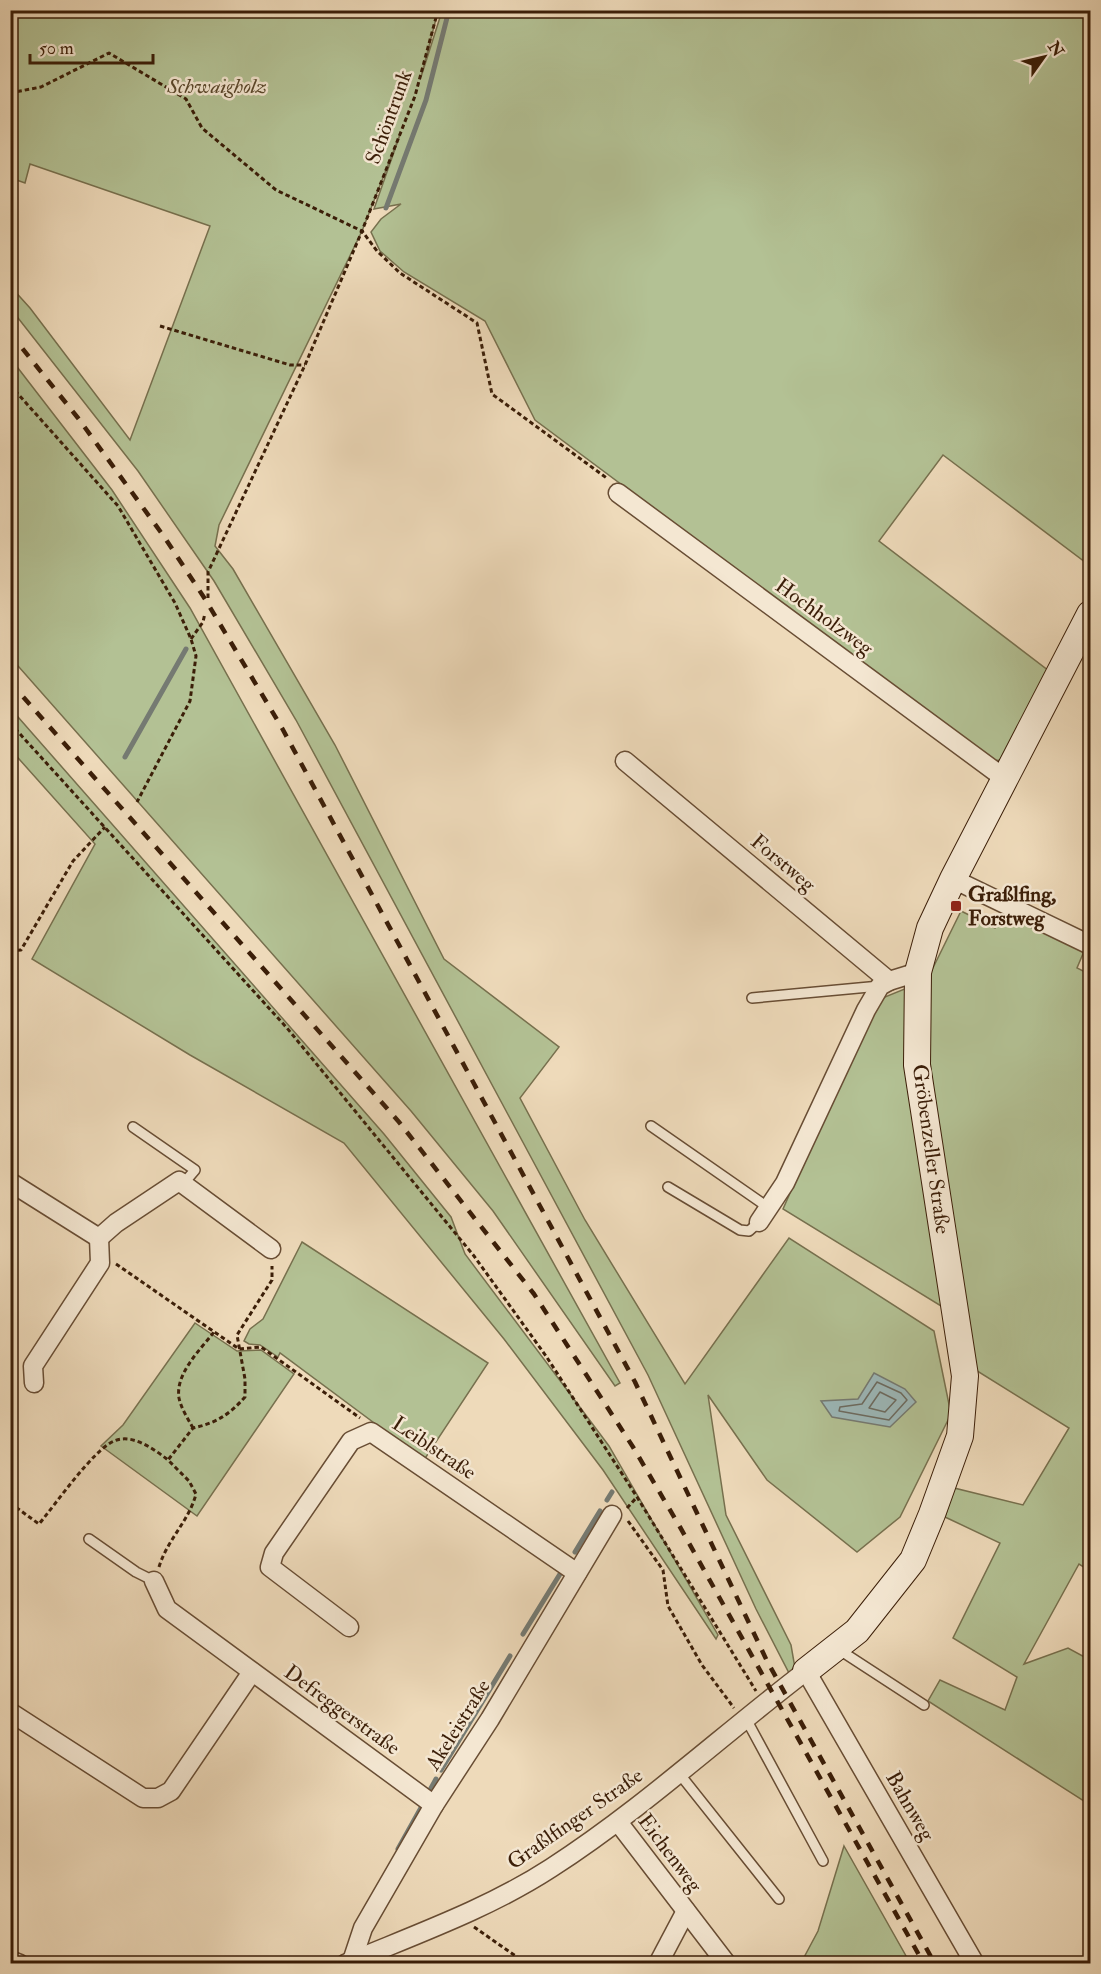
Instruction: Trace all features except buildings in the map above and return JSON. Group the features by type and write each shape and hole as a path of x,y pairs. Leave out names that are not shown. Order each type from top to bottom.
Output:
{"street":[{"name":"Hochholzweg","path":"618,493 1004,777"},
{"name":"Gröbenzeller Straße","path":"806,1671 857,1631 913,1560 933,1514 960,1436 965,1376 917,1065 918,972 930,928 953,879 1090,614"},
{"name":"Forstweg","path":"625,761 885,983"},
{"path":"953,879 1090,945"},
{"path":"764,1215 785,1183 885,983 918,972"},
{"path":"34,1383 33,1366 100,1263 99,1246 116,1223 179,1181 271,1249"},
{"path":"10,1182 99,1246"},
{"name":"Leiblstraße","path":"349,1627 270,1567 274,1553 351,1442 371,1432 577,1573"},
{"name":"Akeleistraße","path":"350,1963 363,1928 434,1805 490,1719 612,1515"},
{"name":"Defreggerstraße","path":"154,1581 166,1609 434,1805"},
{"name":"Graßlfinger Straße","path":"350,1963 488,1903 550,1869 618,1822 743,1719 806,1671"},
{"name":"Bahnweg","path":"806,1671 975,1964"},
{"name":"Defreggerstraße","path":"10,1712 143,1798 158,1798 171,1791 252,1672"},
{"name":"Eichenweg","path":"618,1822 726,1963"},
{"name":"Eichenweg","path":"657,1964 686,1911"},
{"path":"10,1960 20,1964"}],"lane":[{"path":"752,998 885,983"},
{"path":"651,1126 764,1215 749,1231 740,1230 668,1187"},
{"path":"133,1127 195,1170 183,1184"},
{"path":"89,1539 136,1572 154,1581"},
{"path":"836,1648 924,1705"},
{"path":"743,1719 823,1861"},
{"path":"678,1772 779,1899"}],"path":[{"name":"Schöntrunk","path":"208,598 208,572 306,365 415,96 438,10"},
{"path":"10,93 41,87 109,53 186,99 202,128 276,190 362,231 377,251 400,273 477,323 492,394 612,482 618,493"},
{"path":"160,326 290,365 306,365"},
{"path":"10,385 118,506 175,603 191,639 196,656 190,700 137,802"},
{"path":"191,639 203,622 205,613"},
{"path":"10,723 287,1028 474,1256 546,1356 638,1497 758,1695"},
{"path":"10,951 21,950 73,861 105,828"},
{"path":"99,1246 239,1349 261,1347 362,1419 371,1432"},
{"path":"168,1460 193,1428 215,1424 234,1410 245,1397 237,1335 272,1280 271,1249"},
{"path":"193,1428 179,1397 181,1381 187,1367 214,1332"},
{"path":"10,1503 39,1524 97,1455 115,1440 136,1440 168,1460 189,1481 195,1494 192,1508 163,1553 154,1581"},
{"path":"638,1497 622,1514 663,1570 668,1606 702,1665 743,1719"},
{"path":"458,1916 526,1964"}],"green space":[{"name":"Schwaigholz","path":"10,11 438,11 421,77 442,11 1090,11 1089,565 943,455 879,541 1049,671 1001,760 992,761 535,420 485,321 404,272 380,251 371,232 381,219 401,204 374,209 401,132 362,231 219,525 215,546 233,569 335,745 444,959 559,1047 520,1098 585,1220 685,1384 789,1238 934,1331 951,1414 900,1517 857,1552 767,1480 708,1395 726,1515 791,1645 795,1668 789,1673 756,1609 648,1375 296,720 214,581 138,471 11,309 11,287 30,308 130,440 210,226 30,164 25,183 11,178"},
{"path":"11,359 112,490 190,608 620,1383 615,1386 493,1211 411,1111 11,658"},
{"path":"11,709 384,1134 451,1217 465,1254 609,1446 718,1635 716,1639 603,1470 504,1339 344,1143 190,1055 32,959 95,844 11,750"},
{"path":"961,911 995,928 1003,911 1085,949 1077,968 1085,972 1090,963 1090,1571 1079,1564 1024,1664 1068,1648 1090,1660 1090,1805 928,1701 940,1680 1005,1710 1017,1677 953,1638 1000,1543 945,1517 954,1488 1023,1505 1069,1428 974,1369 964,1320 783,1209 875,1001 927,980"},
{"path":"302,1242 488,1363 424,1460 280,1353 278,1357 260,1345 244,1341 250,1329 263,1319"},
{"path":"195,1323 237,1351 261,1350 294,1374 197,1516 101,1446 123,1425"},
{"path":"844,1846 910,1963 801,1963 818,1931"}],"water":[{"path":"874,1373 905,1389 916,1402 890,1427 832,1417 821,1401 858,1399"}],"waterway":[{"path":"10,15 12,10"},
{"path":"386,208 426,100 449,10"},
{"path":"125,757 186,649"},
{"path":"607,1500 612,1492"},
{"path":"575,1552 600,1511"},
{"path":"523,1634 560,1574"},
{"path":"441,1770 510,1656"},
{"path":"430,1790 436,1779"},
{"path":"398,1849 422,1806"}],"railway":[{"path":"10,333 78,418 165,538 205,599 282,728 635,1382 767,1661 935,1964"},
{"path":"10,682 399,1122 534,1294 633,1447 680,1527 924,1964"}],"place":[{"name":"Graßlfing, Forstweg","path":"956,906"}]}
